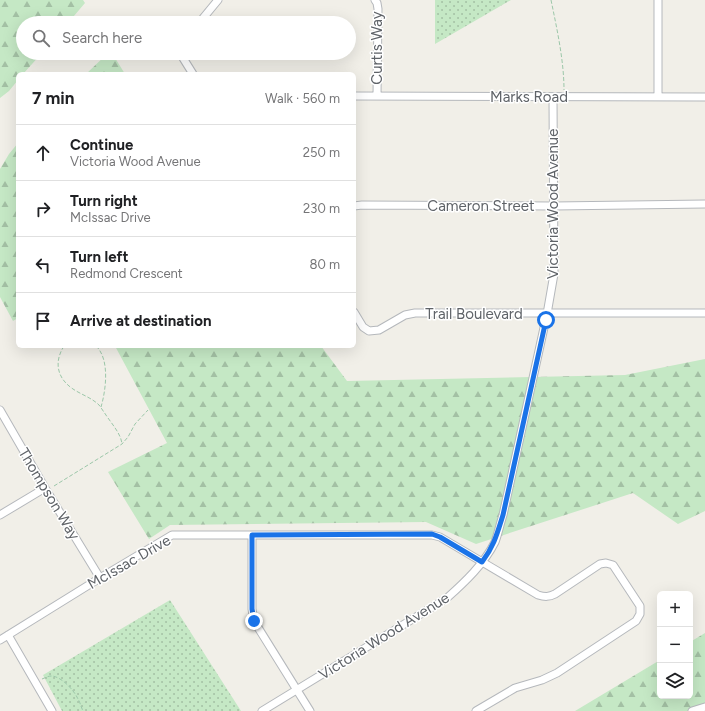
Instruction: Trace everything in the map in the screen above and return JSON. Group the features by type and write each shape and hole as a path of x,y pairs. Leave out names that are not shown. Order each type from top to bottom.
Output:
{"street":[{"path":"205,16 218,0"},
{"name":"Curtis Way","path":"376,0 378,9 377,96"},
{"path":"658,0 658,97"},
{"path":"184,60 192,72"},
{"name":"Marks Road","path":"356,96 705,97"},
{"name":"Victoria Wood Avenue","path":"262,711 447,598 471,576 488,554 495,541 503,515 547,314 554,274 553,97"},
{"name":"Cameron Street","path":"356,206 554,206 705,204"},
{"name":"Trail Boulevard","path":"356,315 363,327 369,331 379,330 405,315 415,314 705,313"},
{"name":"Thompson Way","path":"0,410 45,488 100,578"},
{"path":"0,515 45,488"},
{"name":"McIssac Drive","path":"0,640 172,535 432,534 440,537 538,595 546,597 555,594 600,564 606,563 613,565 640,606 640,614 636,621 557,674 515,688 476,711"},
{"path":"252,535 252,609 254,621 310,711"},
{"path":"8,635 52,711"},
{"path":"692,711 705,708"}],"path":[{"path":"551,0 564,76 564,97"},
{"path":"63,348 59,355 57,365 62,378 70,387 91,398 101,408 122,441 122,444"},
{"path":"99,348 102,353 105,368 101,408"},
{"path":"54,486 122,444 128,437 135,424 148,410"},
{"path":"36,682 49,676 56,677 72,690 78,698 83,711"}],"green space":[{"path":"0,0 83,0 85,3 74,16 16,16 16,60 36,60 25,72 16,72 16,82 9,91 0,98"},
{"path":"435,0 511,0 435,44"},
{"path":"101,60 116,60 124,72 88,72"},
{"path":"16,145 16,319 13,321 0,297 0,169"},
{"path":"116,348 322,348 347,381 625,375 705,359 705,511 678,524 633,493 476,544 426,522 170,525 149,539 108,472 167,443"},
{"path":"170,600 241,711 62,711 43,675"},
{"path":"705,633 705,711 575,711 657,662 657,699 693,699 693,640"}],"route":[{"path":"254,621 252,609 252,535 432,534 440,537 482,562 495,541 503,515 546,320"}]}
